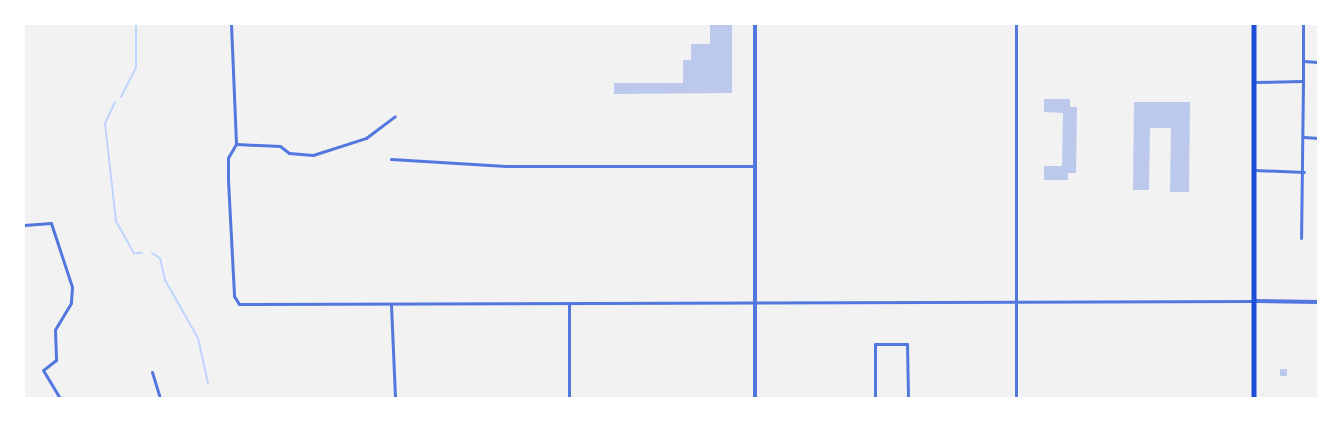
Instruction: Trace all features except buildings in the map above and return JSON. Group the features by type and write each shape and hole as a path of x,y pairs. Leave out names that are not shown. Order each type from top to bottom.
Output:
{"main road":[{"path":"1254,24 1254,398"}],"street":[{"path":"231,24 236,144 228,158 228,180 234,296 239,304 1318,302"},
{"path":"754,398 756,304 755,24"},
{"path":"1016,24 1016,398"},
{"path":"1301,238 1304,172 1303,24"},
{"path":"1303,61 1318,62"},
{"path":"1253,82 1303,81"},
{"path":"236,144 280,146 289,153 313,155 366,138 395,116"},
{"path":"1304,137 1318,138"},
{"path":"391,159 506,166 756,166"},
{"path":"1254,170 1304,172"},
{"path":"24,225 51,223 72,287 71,303 55,330 56,360 42,370 60,398"},
{"path":"569,398 570,304"},
{"path":"391,305 394,398"},
{"path":"876,398 875,344 907,344 908,398"},
{"path":"152,372 160,398"},
{"path":"708,398 725,398"}],"waterway":[{"path":"121,97 136,68 136,24"},
{"path":"115,102 105,123 116,221 134,253 142,253"},
{"path":"152,253 160,258 165,280 198,338 208,383"}]}
